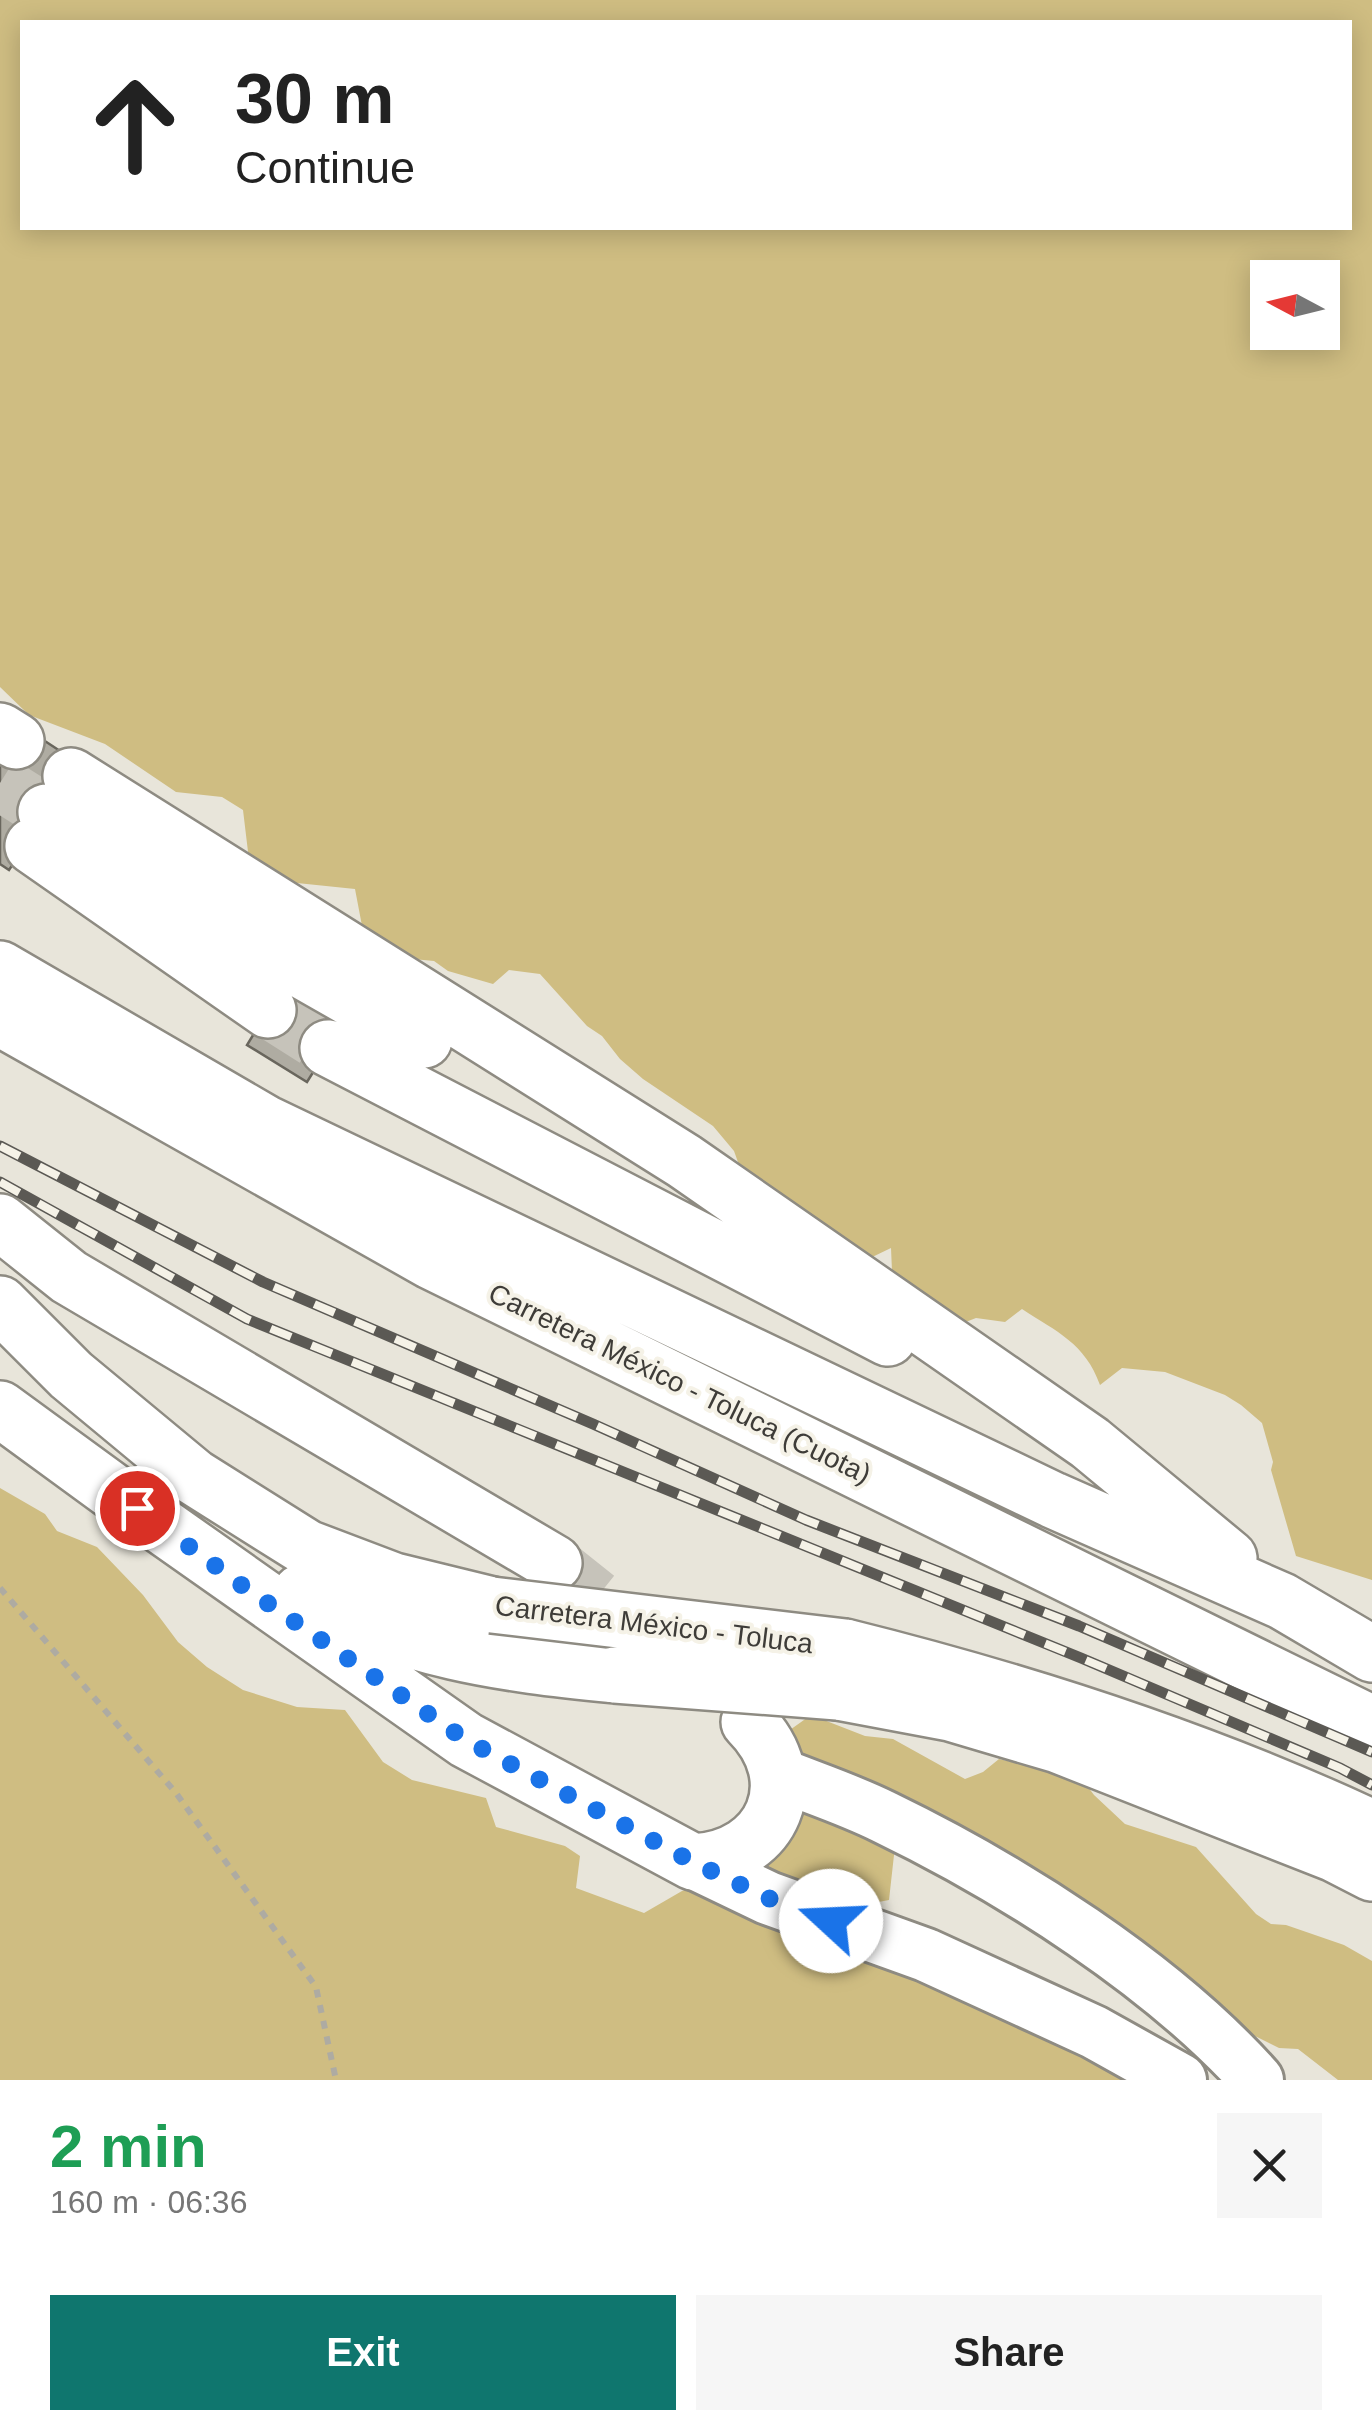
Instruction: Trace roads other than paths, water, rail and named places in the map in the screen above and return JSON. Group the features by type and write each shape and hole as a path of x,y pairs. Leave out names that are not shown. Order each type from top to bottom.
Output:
{"main road":[{"path":"268,1010 48,810 684,1161 1090,1443 1282,1601"},
{"name":"Carretera México - Toluca (Cuota)","path":"0,969 265,1123 1053,1500 1282,1601 1372,1654"},
{"name":"Carretera México - Toluca (Cuota)","path":"0,1018 431,1260 1372,1724"},
{"path":"0,1041 183,1122"},
{"path":"328,1048 1090,1443"},
{"path":"0,1222 68,1278 554,1563"},
{"name":"Carretera México - Toluca","path":"0,1304 71,1375 194,1477 307,1548 394,1581 492,1605 842,1670 950,1713 1058,1745 1334,1854 1372,1873"},
{"name":"Carretera México - Toluca","path":"0,1408 115,1493 232,1552 337,1612 428,1647 515,1664 615,1674 842,1670 964,1676 1079,1711 1302,1795 1372,1828"},
{"path":"115,1493 466,1740 693,1862 732,1856 763,1832 776,1804 778,1774 763,1736 749,1722"}],"street":[{"path":"778,1774 882,1816 1030,1900 1123,1960 1240,2060 1257,2080"},
{"path":"693,1862 768,1898 926,1955 1094,2032 1180,2080"}],"tunnel":[{"path":"0,783 46,812"},
{"path":"268,1010 328,1048"},
{"path":"554,1563 643,1634"}],"railway":[{"path":"0,1146 263,1282 806,1520 1079,1626 1372,1752"},
{"path":"0,1182 247,1319 1081,1658 1372,1785"}]}
